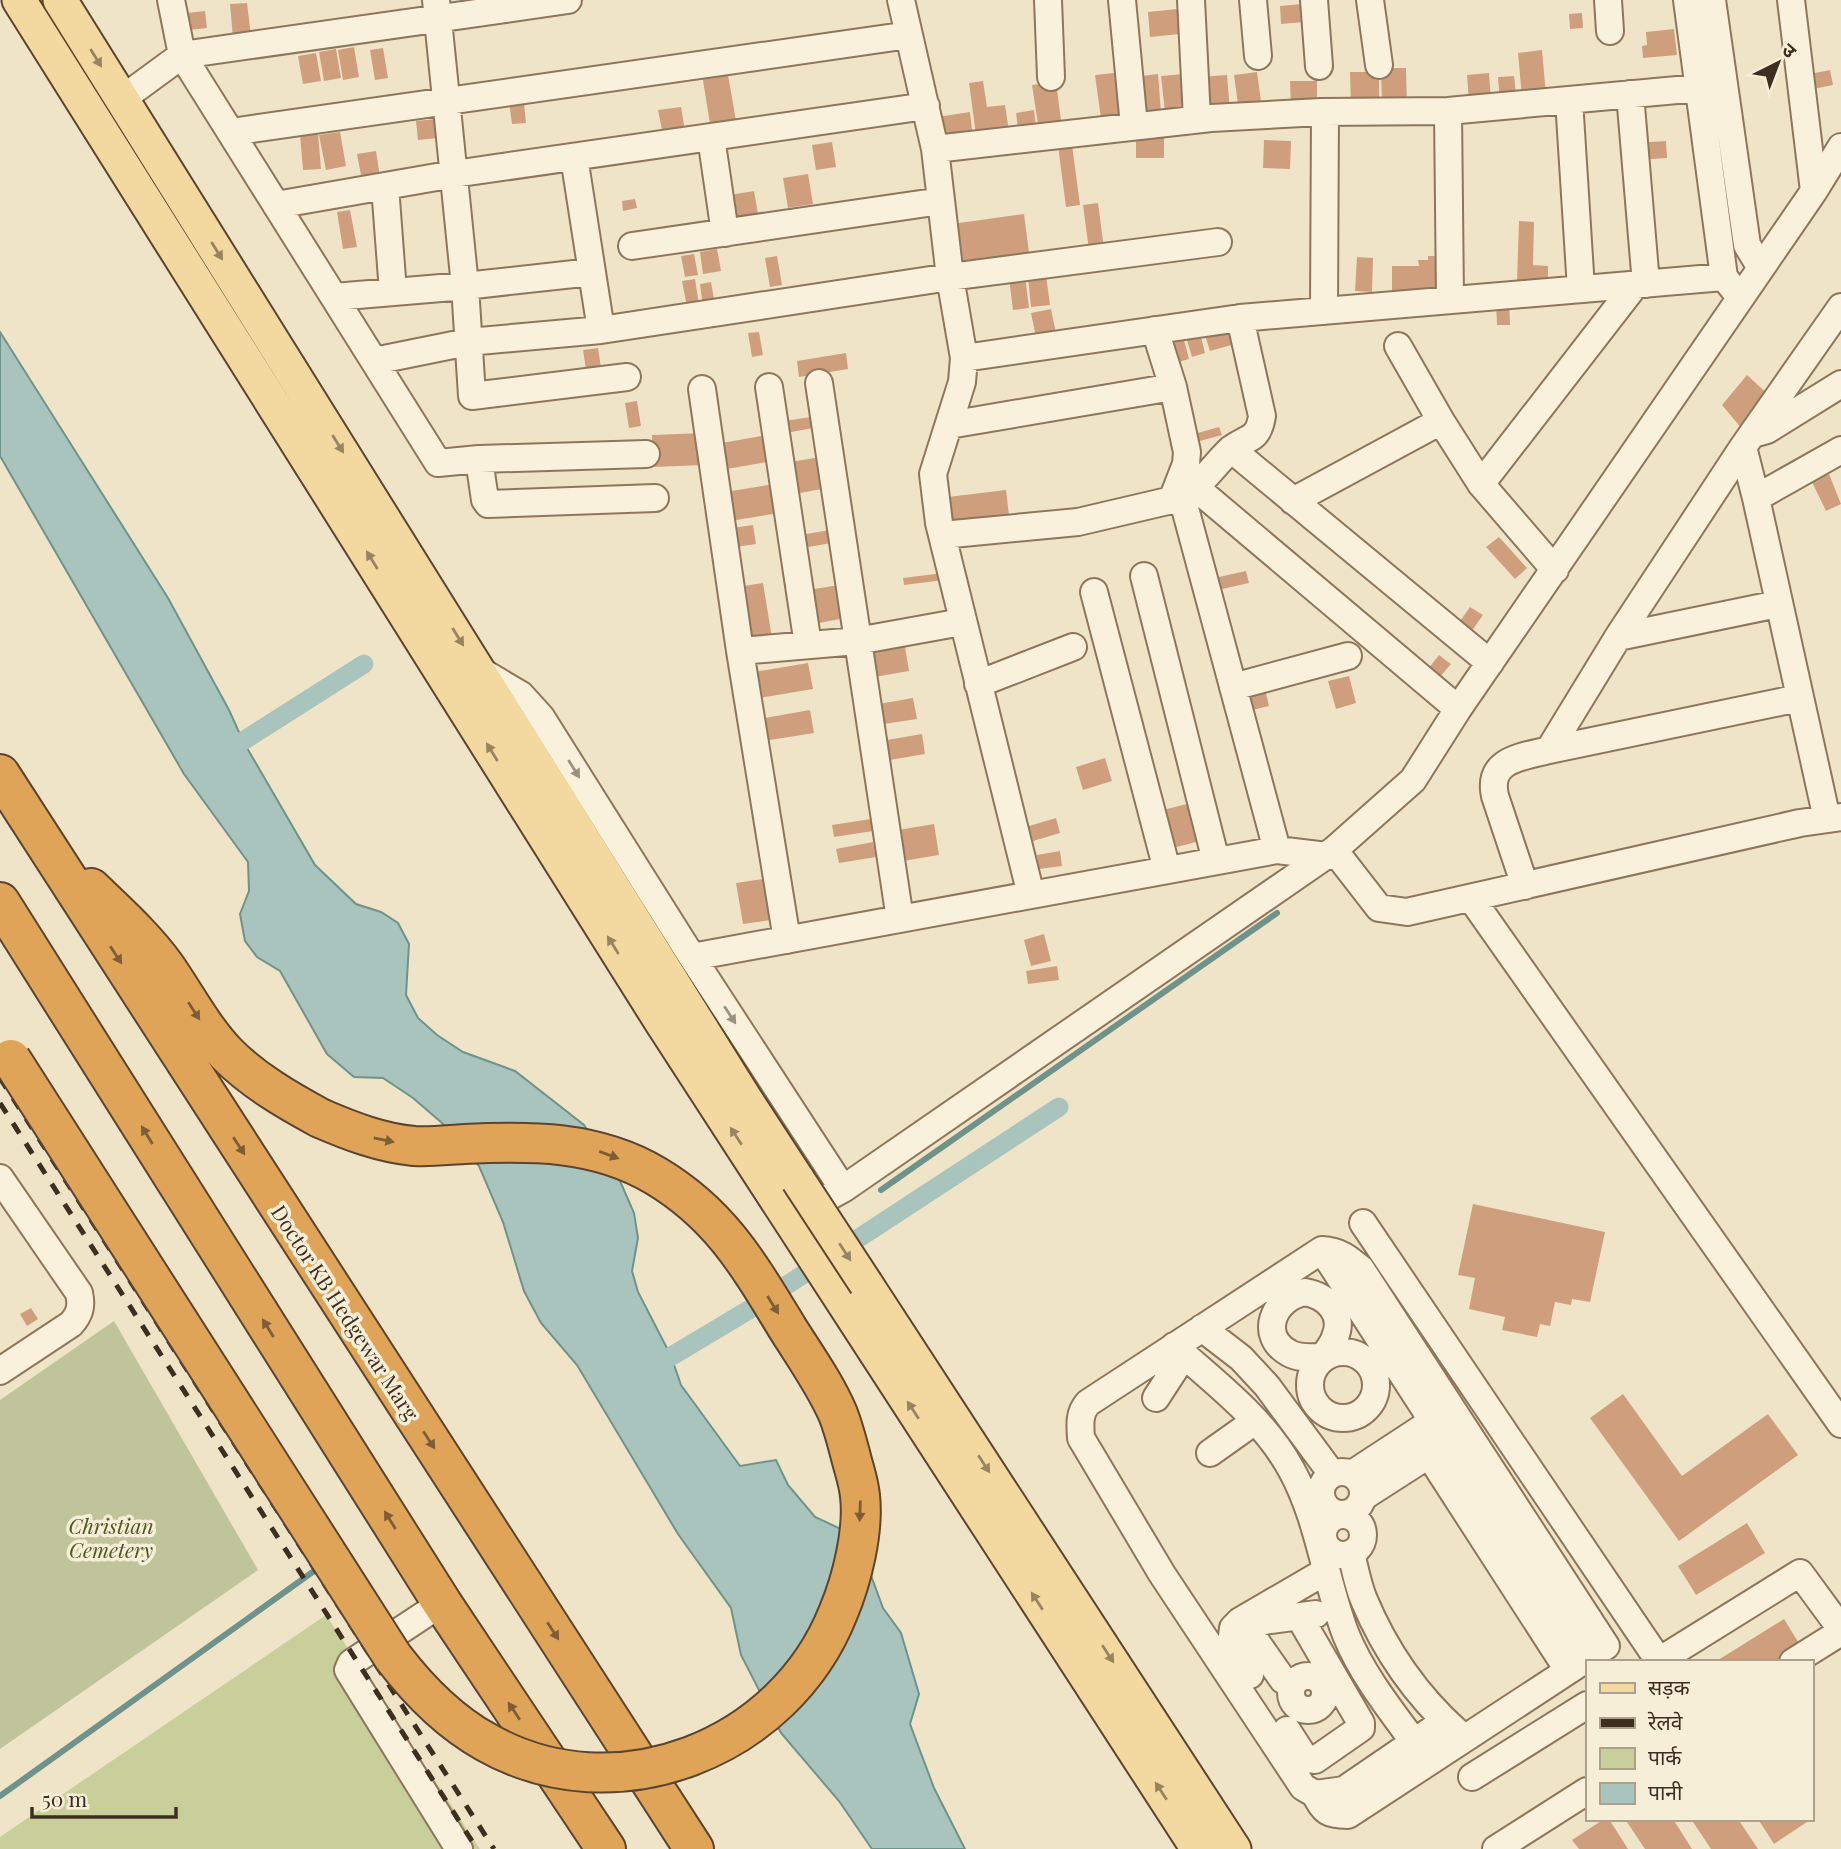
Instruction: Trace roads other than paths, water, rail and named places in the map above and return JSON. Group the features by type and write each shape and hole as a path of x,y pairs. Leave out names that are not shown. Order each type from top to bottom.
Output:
{"highway":[{"name":"Doctor KB Hedgewar Marg","path":"0,774 694,1849"},
{"path":"6,1050 393,1657 433,1703 456,1723 488,1744 541,1763 573,1770 649,1769 699,1754 723,1742 764,1716 803,1675 820,1652 833,1626 851,1573 859,1524 860,1495 838,1414 823,1386 744,1257 707,1213 654,1174 601,1152 549,1143 412,1146 354,1133 288,1100 254,1077 227,1054 205,1028 149,946 36,832"},
{"path":"0,902 442,1603 606,1849"}],"main road":[{"path":"19,0 662,1023 1198,1849"},
{"path":"60,0 744,1097 1234,1849"}],"street":[{"path":"172,0 176,59 231,132 438,463 479,459 646,454"},
{"path":"122,99 176,59 437,9 568,0"},
{"path":"901,0 935,149 950,277 964,358 962,382 933,474 942,535 962,622 1031,895"},
{"path":"1048,0 1051,76"},
{"path":"1122,0 1134,126"},
{"path":"1191,0 1197,119"},
{"path":"1253,0 1258,56"},
{"path":"1314,0 1319,65"},
{"path":"1370,0 1379,65"},
{"path":"1608,0 1610,32"},
{"path":"1791,0 1814,191"},
{"path":"1704,2 1747,245 1761,268"},
{"path":"1704,2 1699,88 1724,277 1740,298"},
{"path":"437,9 465,286 472,396 627,377"},
{"path":"231,132 909,35"},
{"path":"935,149 1197,119 1325,112 1448,111 1699,88"},
{"path":"1481,484 1640,285 1630,94"},
{"path":"1569,100 1581,289"},
{"path":"276,205 454,174 926,106"},
{"path":"1448,111 1450,299"},
{"path":"1324,311 1325,112"},
{"path":"711,137 725,233"},
{"path":"761,1174 780,1184 807,1209 843,1189 1341,851 1413,780 1458,709 1814,191 1841,147"},
{"path":"574,157 601,330"},
{"path":"385,186 393,292"},
{"path":"632,246 941,201"},
{"path":"374,361 468,342 601,330 950,277 1218,242"},
{"path":"334,297 592,272"},
{"path":"964,358 1240,318 1724,277"},
{"path":"1549,750 1618,637 1748,440 1841,307"},
{"path":"942,535 1078,522 1183,495 1231,449 1253,435 1260,426 1262,416 1240,318"},
{"path":"1155,330 1173,387 1186,452 1183,495 1277,850"},
{"path":"1398,346 1481,484 1555,570"},
{"path":"819,383 900,919"},
{"path":"1748,440 1841,384"},
{"path":"769,387 807,645"},
{"path":"949,425 1173,387"},
{"path":"702,389 740,651 787,940"},
{"path":"1293,501 1441,421"},
{"path":"692,957 1277,850 1341,851 1388,905 1407,912 1800,823 1834,818 1799,698 1756,498 1748,440"},
{"path":"1231,449 1490,663"},
{"path":"1756,498 1841,450"},
{"path":"479,459 485,500 488,504 654,498"},
{"path":"1183,495 1458,709"},
{"path":"1144,576 1216,861"},
{"path":"1094,592 1167,870"},
{"path":"1618,637 1778,604"},
{"path":"740,651 857,641 962,622"},
{"path":"978,684 1073,647"},
{"path":"1233,687 1348,656"},
{"path":"477,668 521,695 541,717 692,957 843,1189"},
{"path":"1525,886 1495,796 1495,775 1503,765 1549,750 1799,698"},
{"path":"1471,898 1841,1424"},
{"path":"0,1178 79,1293 82,1305 71,1324 0,1371"},
{"path":"1363,1223 1657,1660"},
{"path":"1322,1250 1395,1342 1440,1432 1577,1664 1348,1815 1331,1814 1323,1808 1315,1794 1303,1787 1177,1597 1081,1438 1082,1409 1088,1403 1179,1351 1212,1336 1322,1250"},
{"path":"1305,1292 1316,1294 1333,1307 1337,1317 1335,1338 1323,1357 1300,1357 1282,1347 1275,1338 1274,1317 1285,1299 1305,1292"},
{"path":"1395,1342 1428,1320"},
{"path":"1212,1336 1247,1343 1275,1338"},
{"path":"1212,1336 1241,1358 1267,1386 1335,1490 1355,1509 1326,1523 1321,1542 1326,1571 1347,1635 1376,1691 1414,1742"},
{"path":"1156,1398 1179,1351"},
{"path":"1179,1351 1240,1404 1278,1447 1287,1463 1335,1490"},
{"path":"1210,1453 1255,1421"},
{"path":"1321,1542 1335,1490 1440,1432"},
{"path":"1321,1542 1338,1554 1351,1553 1361,1544 1363,1531 1356,1519 1343,1515"},
{"path":"1351,1553 1363,1598 1380,1633 1417,1690 1464,1738"},
{"path":"1300,1618 1316,1646 1332,1702 1361,1723 1361,1728 1315,1760 1308,1760 1231,1645 1233,1628 1240,1621 1326,1571"},
{"path":"1660,1660 1800,1573 1841,1631 1796,1660"},
{"path":"442,1603 351,1663 348,1670 459,1849"},
{"path":"1316,1646 1280,1688 1248,1630 1263,1621 1300,1618 1338,1609"},
{"path":"1472,1777 1586,1706"},
{"path":"1315,1794 1344,1790 1445,1721"},
{"path":"1496,1849 1586,1792"}],"water":[{"path":"0,332 168,598 243,741 315,865 356,904 381,912 398,923 409,944 406,995 418,1018 437,1035 463,1052 515,1071 584,1125 617,1174 634,1213 638,1238 632,1271 638,1292 671,1356 681,1385 740,1466 776,1460 788,1485 815,1517 841,1529 870,1573 883,1608 901,1633 919,1694 910,1724 934,1788 965,1849 872,1849 839,1801 781,1733 741,1655 731,1608 678,1534 577,1365 541,1323 524,1291 503,1222 479,1166 442,1123 413,1098 383,1078 354,1077 327,1054 280,971 257,957 245,941 240,914 249,891 248,862 184,774 0,456"}],"waterway":[{"path":"221,748 243,741 364,664"},
{"path":"881,1190 1277,913"},
{"path":"650,1369 752,1308 1059,1107"},
{"path":"0,1796 321,1566"}],"railway":[{"path":"0,1078 494,1849"},
{"path":"0,1103 477,1849"}],"park label":[{"name":"Christian Cemetery","path":"111,1537"}]}
